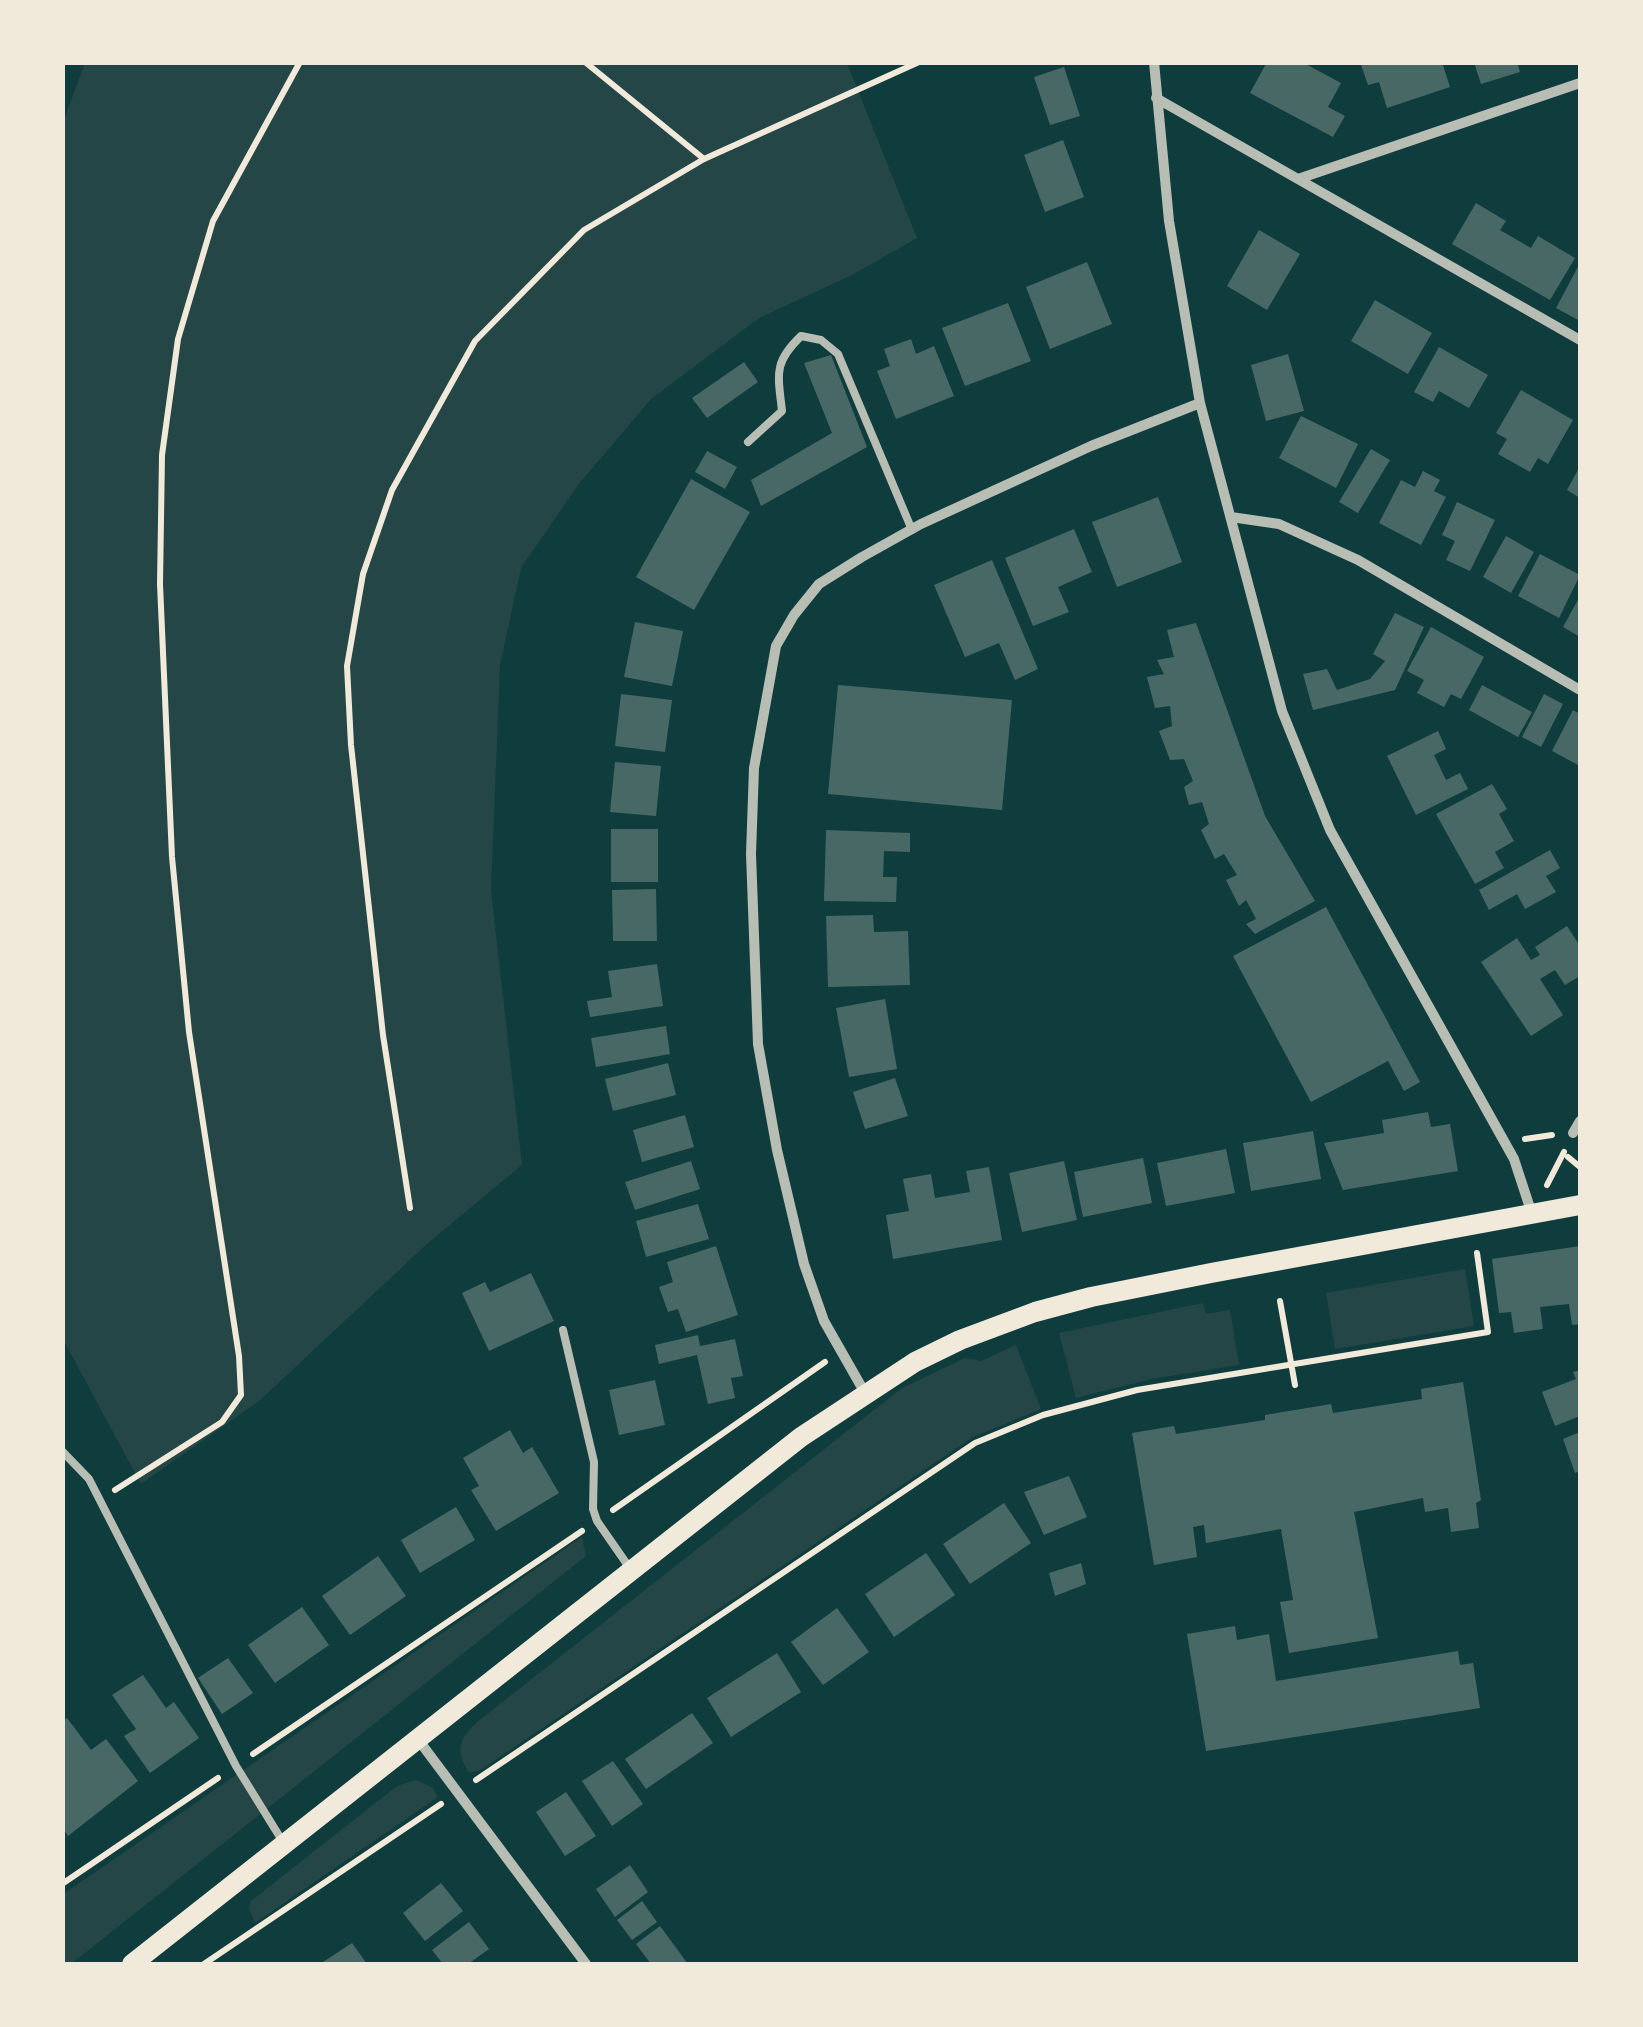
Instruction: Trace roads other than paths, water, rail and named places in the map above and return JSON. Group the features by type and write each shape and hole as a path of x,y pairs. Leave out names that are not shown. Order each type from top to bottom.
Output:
{"main road":[{"path":"132,1964 801,1437 865,1393 960,1340 997,1324 1091,1297 1580,1205"}],"street":[{"path":"1154,62 1169,220 1200,403 1282,711 1330,830 1504,1141 1517,1166 1532,1214"},
{"path":"1298,179 1580,82"},
{"path":"1156,98 1580,340"},
{"path":"865,1393 824,1321 804,1264 777,1150 758,1044 751,854 754,768 776,646 819,584 912,530 1091,446 1200,403"},
{"path":"1231,517 1279,524 1358,560 1580,690"},
{"path":"1574,1133 1580,1121"},
{"path":"418,1738 586,1964"}],"lane":[{"path":"748,442 782,411 778,378 783,354 802,336 821,340 838,354 912,530"},
{"path":"563,1330 594,1462 591,1496 597,1521 630,1570"},
{"path":"62,1452 88,1480 236,1766 285,1845"}]}
